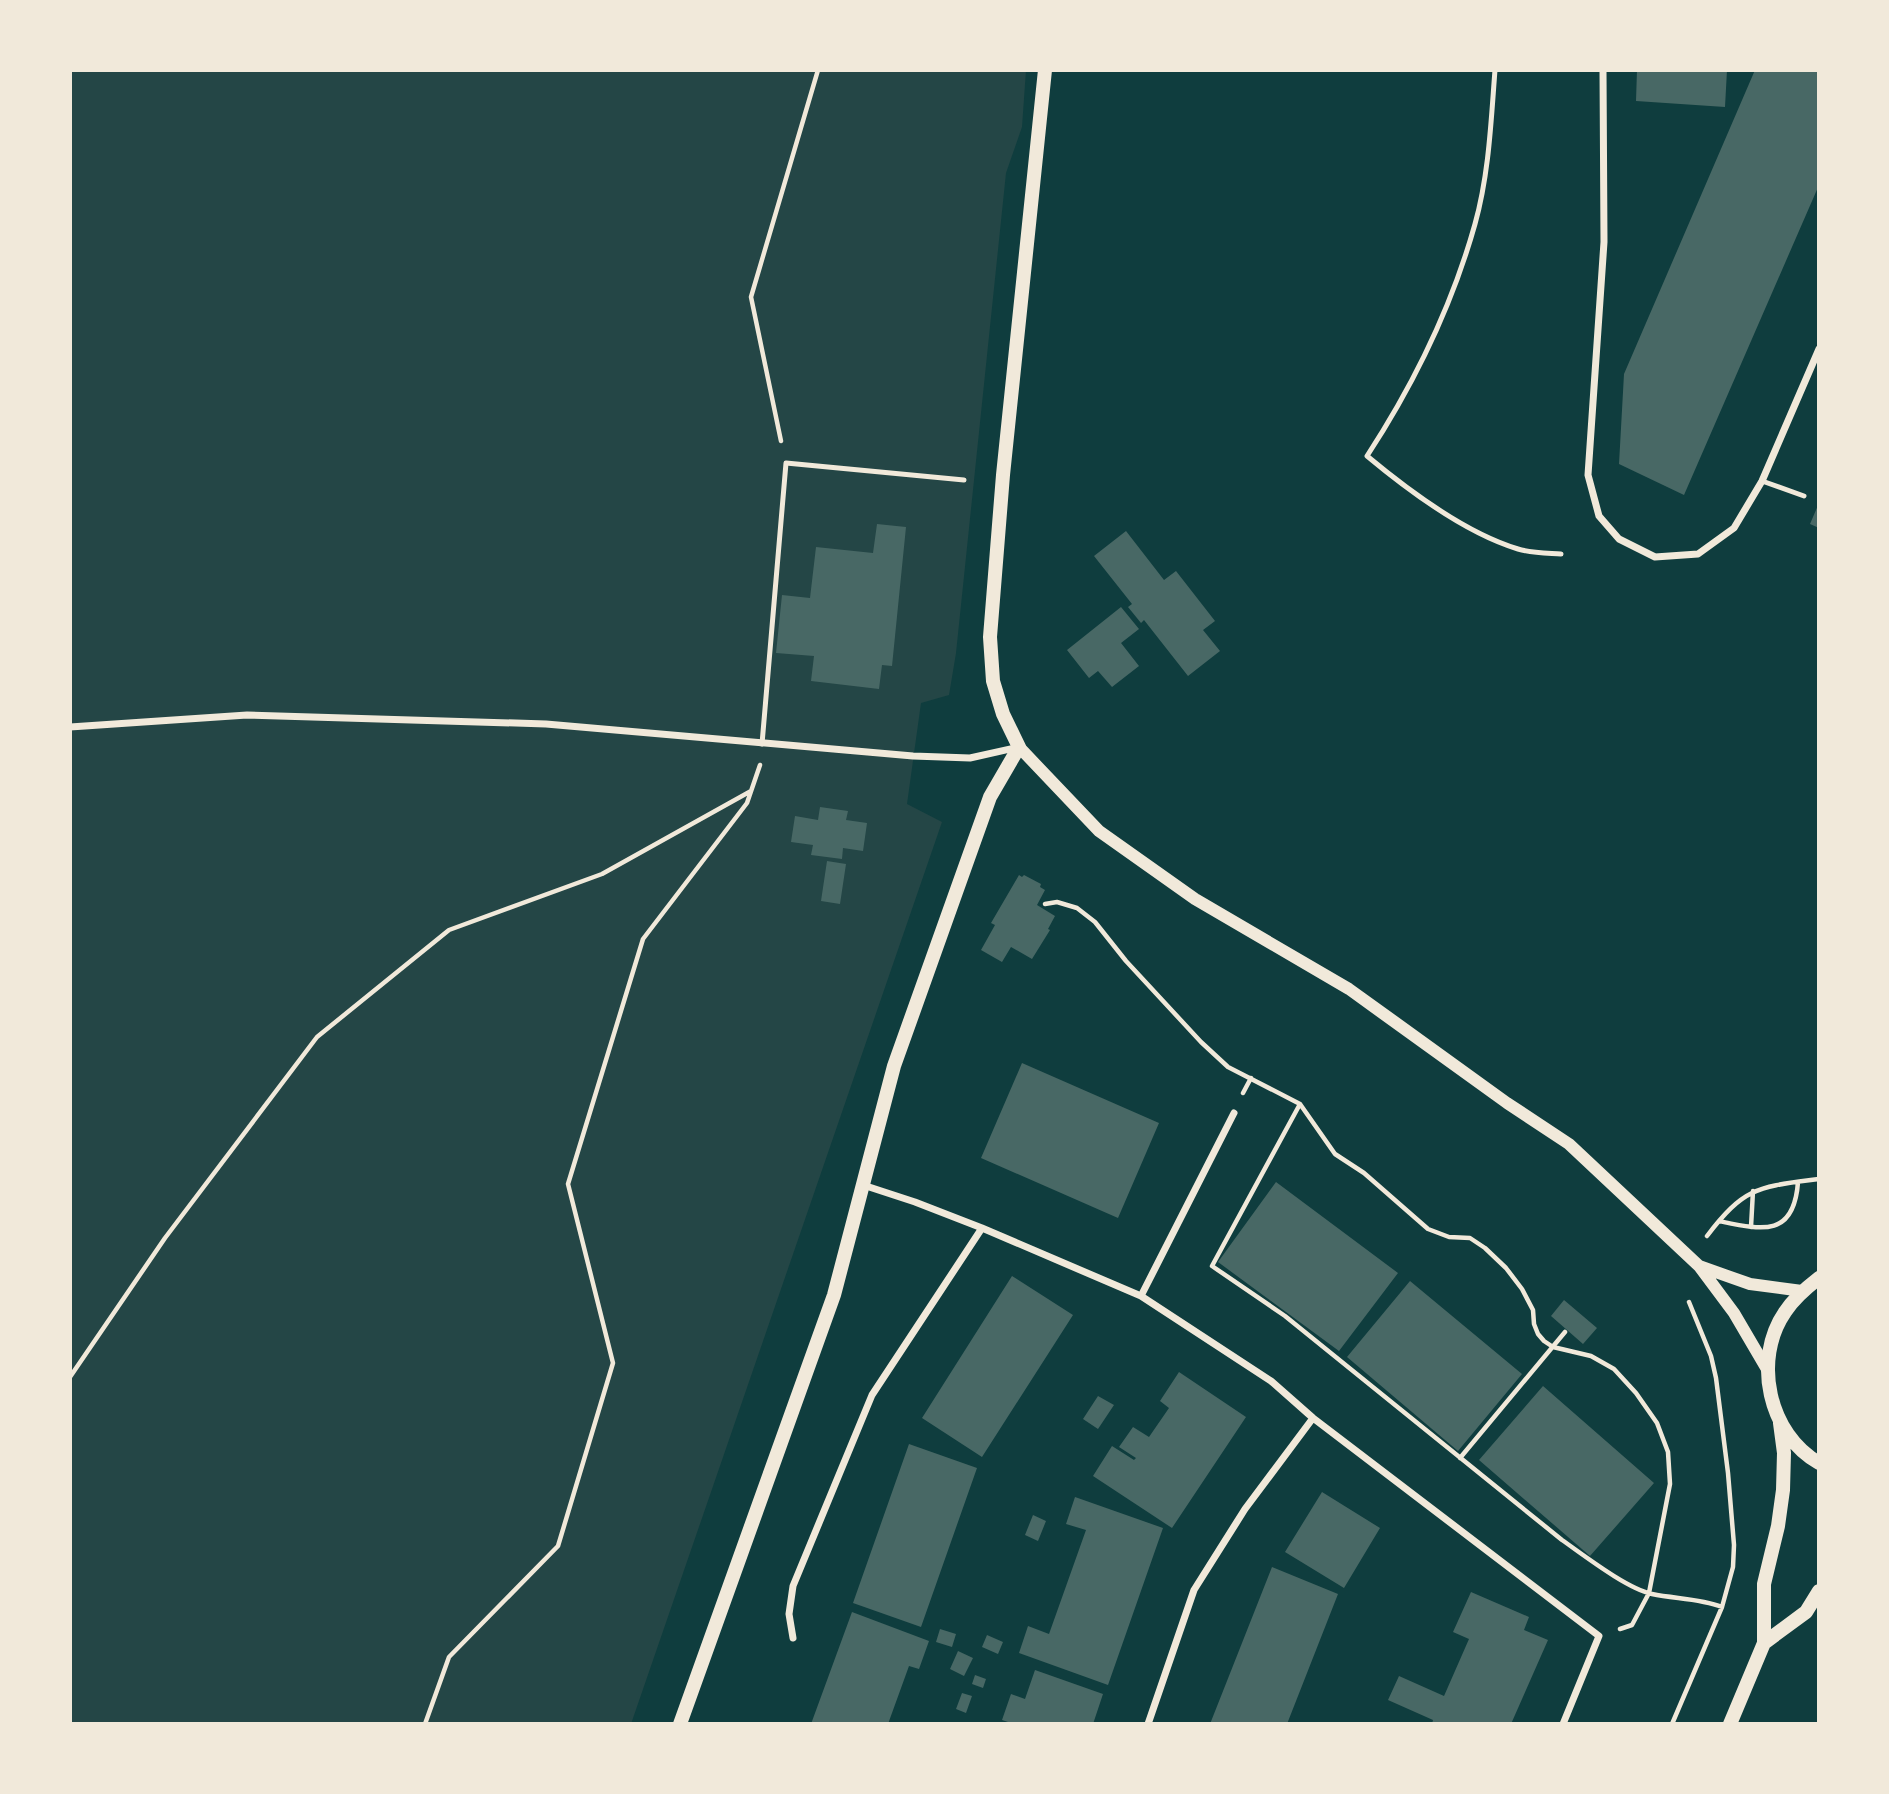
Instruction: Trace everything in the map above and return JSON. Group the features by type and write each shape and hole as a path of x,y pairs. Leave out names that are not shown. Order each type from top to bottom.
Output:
{"main road":[{"path":"680,1724 834,1295 894,1066 990,797 1019,747 1003,714 993,681 990,637 1003,475 1045,70"},
{"path":"1730,1724 1765,1643 1764,1584 1779,1526 1784,1453 1780,1423 1771,1398 1768,1371 1776,1329 1784,1313 1802,1292 1819,1278"},
{"path":"1780,1423 1808,1457 1819,1463"},
{"path":"1765,1643 1806,1612 1819,1591"}],"street":[{"path":"1603,70 1604,242 1588,475 1600,516 1619,538 1655,556 1698,554 1734,528 1762,481 1819,349"},
{"path":"70,727 247,715 546,724 762,744 970,758 1019,747 1099,831 1195,899 1349,989 1507,1103 1569,1144 1699,1266 1734,1313 1768,1371"},
{"path":"1140,1296 1234,1113"},
{"path":"862,1185 982,1228 1140,1296 1271,1381 1313,1418 1599,1636 1563,1724"},
{"path":"793,1638 789,1614 793,1586 872,1395 982,1228"},
{"path":"1699,1266 1750,1284 1802,1292"},
{"path":"1148,1724 1194,1590 1245,1509 1313,1418"}],"lane":[{"path":"1495,70 1488,156 1476,222 1431,343 1400,405 1367,456 1406,489 1482,533 1519,550 1561,554"},
{"path":"762,744 786,463 964,480"},
{"path":"1762,481 1804,496"}],"path":[{"path":"786,463 751,297 818,70"},
{"path":"425,1724 449,1657 558,1546 613,1363 568,1184 643,939 747,803 760,768 762,744"},
{"path":"70,1377 165,1238 317,1037 449,930 603,874 752,791"},
{"path":"1045,904 1057,902 1077,908 1095,922 1126,961 1201,1042 1228,1067 1300,1104 1335,1154 1364,1173 1428,1229 1449,1237 1470,1237 1506,1268 1522,1289 1532,1310 1538,1334 1553,1347 1591,1356 1614,1369 1657,1423 1668,1452 1670,1484 1649,1593 1632,1625 1599,1636"},
{"path":"1300,1104 1212,1266 1285,1316 1562,1540 1596,1563 1649,1593 1706,1601 1722,1607"},
{"path":"1708,1235 1740,1199 1753,1191 1819,1179"},
{"path":"1719,1221 1751,1227 1773,1227 1792,1213 1797,1200 1798,1182"},
{"path":"1751,1227 1753,1191"},
{"path":"1672,1724 1722,1607 1733,1567 1734,1545 1728,1473 1711,1356 1686,1294"},
{"path":"1460,1458 1564,1332"}],"shaded area":[{"path":"70,70 1026,70 1022,127 1006,173 956,653 949,695 921,703 907,804 942,822 631,1724 70,1724"}],"building":[{"path":"1637,70 1727,70 1725,107 1636,101"},
{"path":"1755,70 1819,70 1819,185 1684,495 1619,464 1624,374"},
{"path":"1819,503 1819,528 1810,524"},
{"path":"877,524 906,527 892,666 882,665 879,689 811,681 814,656 776,653 782,595 810,598 816,547 873,553"},
{"path":"1126,531 1164,580 1176,571 1215,621 1203,630 1220,651 1188,676 1144,620 1141,623 1128,607 1132,604 1094,556"},
{"path":"1121,607 1139,629 1121,643 1139,666 1112,687 1098,671 1089,678 1067,650"},
{"path":"820,807 848,811 846,820 867,823 863,851 843,848 842,859 811,855 813,845 791,842 795,816 818,820"},
{"path":"827,861 846,864 840,904 821,901"},
{"path":"1019,875 1041,884 1040,887 1045,890 1037,905 1055,916 1048,929 1050,930 1032,959 1011,947 1002,962 981,950 995,925 991,923"},
{"path":"1022,1063 1159,1123 1118,1218 981,1158"},
{"path":"1276,1182 1398,1273 1339,1351 1218,1262"},
{"path":"1012,1276 1073,1315 982,1457 922,1418"},
{"path":"1410,1281 1522,1374 1458,1451 1347,1357"},
{"path":"1564,1300 1597,1328 1583,1344 1551,1316"},
{"path":"1179,1372 1246,1417 1172,1528 1093,1476 1112,1446 1134,1460 1136,1458 1119,1447 1133,1427 1149,1437 1169,1408 1160,1401"},
{"path":"1543,1386 1654,1483 1590,1556 1479,1460"},
{"path":"1098,1396 1114,1405 1098,1429 1083,1419"},
{"path":"909,1444 977,1468 921,1627 853,1603"},
{"path":"1322,1492 1380,1528 1344,1588 1285,1552"},
{"path":"1075,1497 1163,1528 1108,1685 1019,1653 1028,1626 1049,1634 1086,1530 1066,1524"},
{"path":"1033,1515 1046,1521 1038,1541 1025,1535"},
{"path":"1272,1567 1338,1594 1287,1724 1210,1724"},
{"path":"1471,1592 1529,1617 1524,1630 1548,1640 1511,1724 1432,1724 1433,1720 1388,1700 1399,1676 1444,1696 1469,1639 1453,1632"},
{"path":"852,1612 929,1641 919,1669 909,1666 888,1724 811,1724"},
{"path":"940,1629 956,1634 952,1647 936,1642"},
{"path":"987,1635 1003,1642 998,1654 982,1647"},
{"path":"958,1651 973,1658 964,1676 950,1669"},
{"path":"1035,1670 1103,1694 1093,1724 1014,1724 1002,1720 1011,1694 1025,1699"},
{"path":"975,1675 986,1679 983,1688 972,1684"},
{"path":"962,1693 972,1696 966,1713 956,1709"}]}
